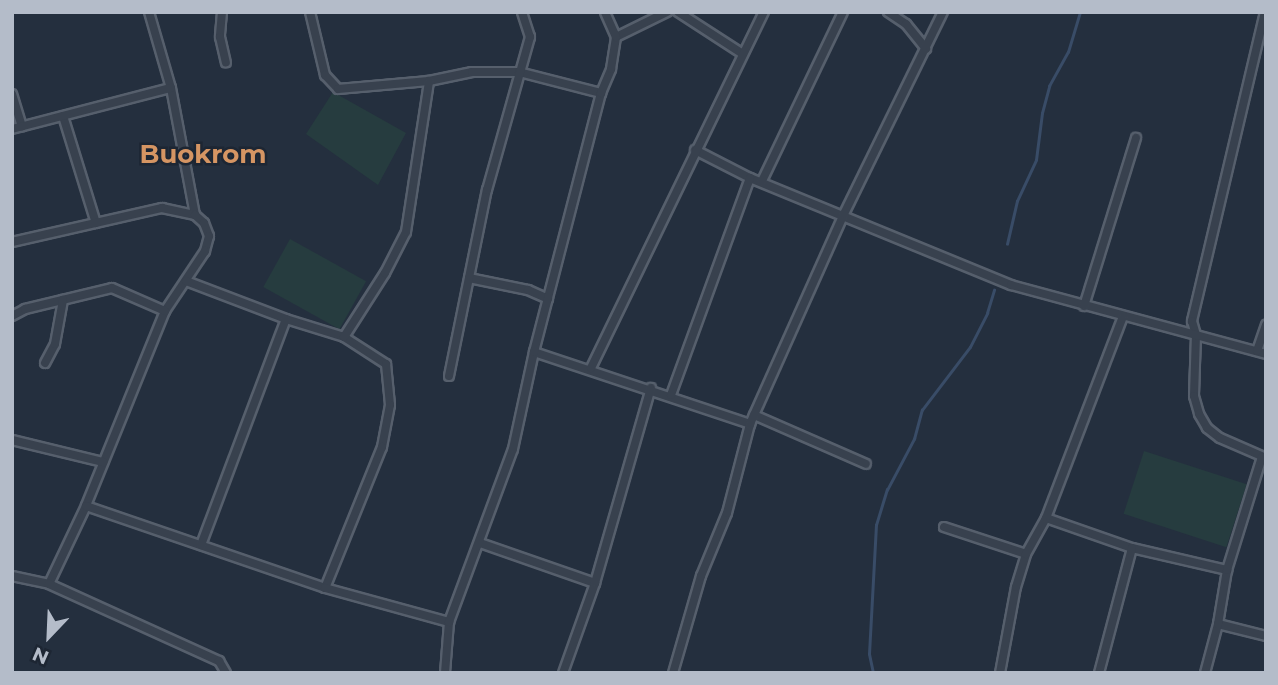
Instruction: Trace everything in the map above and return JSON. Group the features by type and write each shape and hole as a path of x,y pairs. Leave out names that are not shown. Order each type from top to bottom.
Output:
{"street":[{"path":"149,12 171,88 195,215"},
{"path":"222,12 220,37 226,62"},
{"path":"310,12 325,75 338,89 429,81 472,72 519,72 601,93"},
{"path":"449,376 487,190 530,37 522,12"},
{"path":"445,673 449,622 513,449 534,352 601,93 611,69 616,37 605,12"},
{"path":"616,37 667,12"},
{"path":"678,12 743,54"},
{"path":"590,369 764,12"},
{"path":"762,181 842,12"},
{"path":"888,12 906,24 926,49"},
{"path":"673,673 701,576 727,513 752,420 844,214 943,12"},
{"path":"1205,673 1218,624 1227,570 1264,457 1220,439 1207,428 1199,414 1194,396 1196,335 1192,321 1265,12"},
{"path":"344,337 386,273 405,232 429,81"},
{"path":"12,129 171,88"},
{"path":"12,94 22,127"},
{"path":"63,116 96,223"},
{"path":"1084,306 1136,138"},
{"path":"695,150 750,178 844,214 1010,285 1261,352 1266,325"},
{"path":"671,395 750,178"},
{"path":"12,242 162,208 195,215 204,223 209,236 205,251 165,311 86,506 49,584"},
{"path":"469,278 527,290 548,299"},
{"path":"186,281 286,319 344,337 387,364 390,405 382,447 325,588"},
{"path":"12,316 25,309 112,288 165,311"},
{"path":"45,363 55,344 63,300"},
{"path":"1000,673 1016,587 1026,554 1046,519 1123,316"},
{"path":"201,545 286,319"},
{"path":"534,352 752,420 866,464"},
{"path":"564,673 595,583 651,388"},
{"path":"12,440 103,462"},
{"path":"86,506 325,588 449,622"},
{"path":"1046,519 1132,548 1227,570"},
{"path":"944,527 1026,554"},
{"path":"480,543 595,583"},
{"path":"1099,673 1132,548"},
{"path":"12,576 49,584 219,661 226,673"},
{"path":"1218,624 1266,636"}],"green space":[{"path":"333,92 406,133 378,185 306,134"},
{"path":"290,239 366,281 339,329 263,287"},
{"path":"1144,451 1247,484 1226,547 1124,514"}],"waterway":[{"path":"1007,244 1017,201 1036,160 1042,113 1049,86 1068,52 1080,12"},
{"path":"873,673 869,654 876,525 887,490 914,439 922,410 970,347 987,313 994,290"}],"district":[{"name":"Buokrom","path":"203,155"}]}
